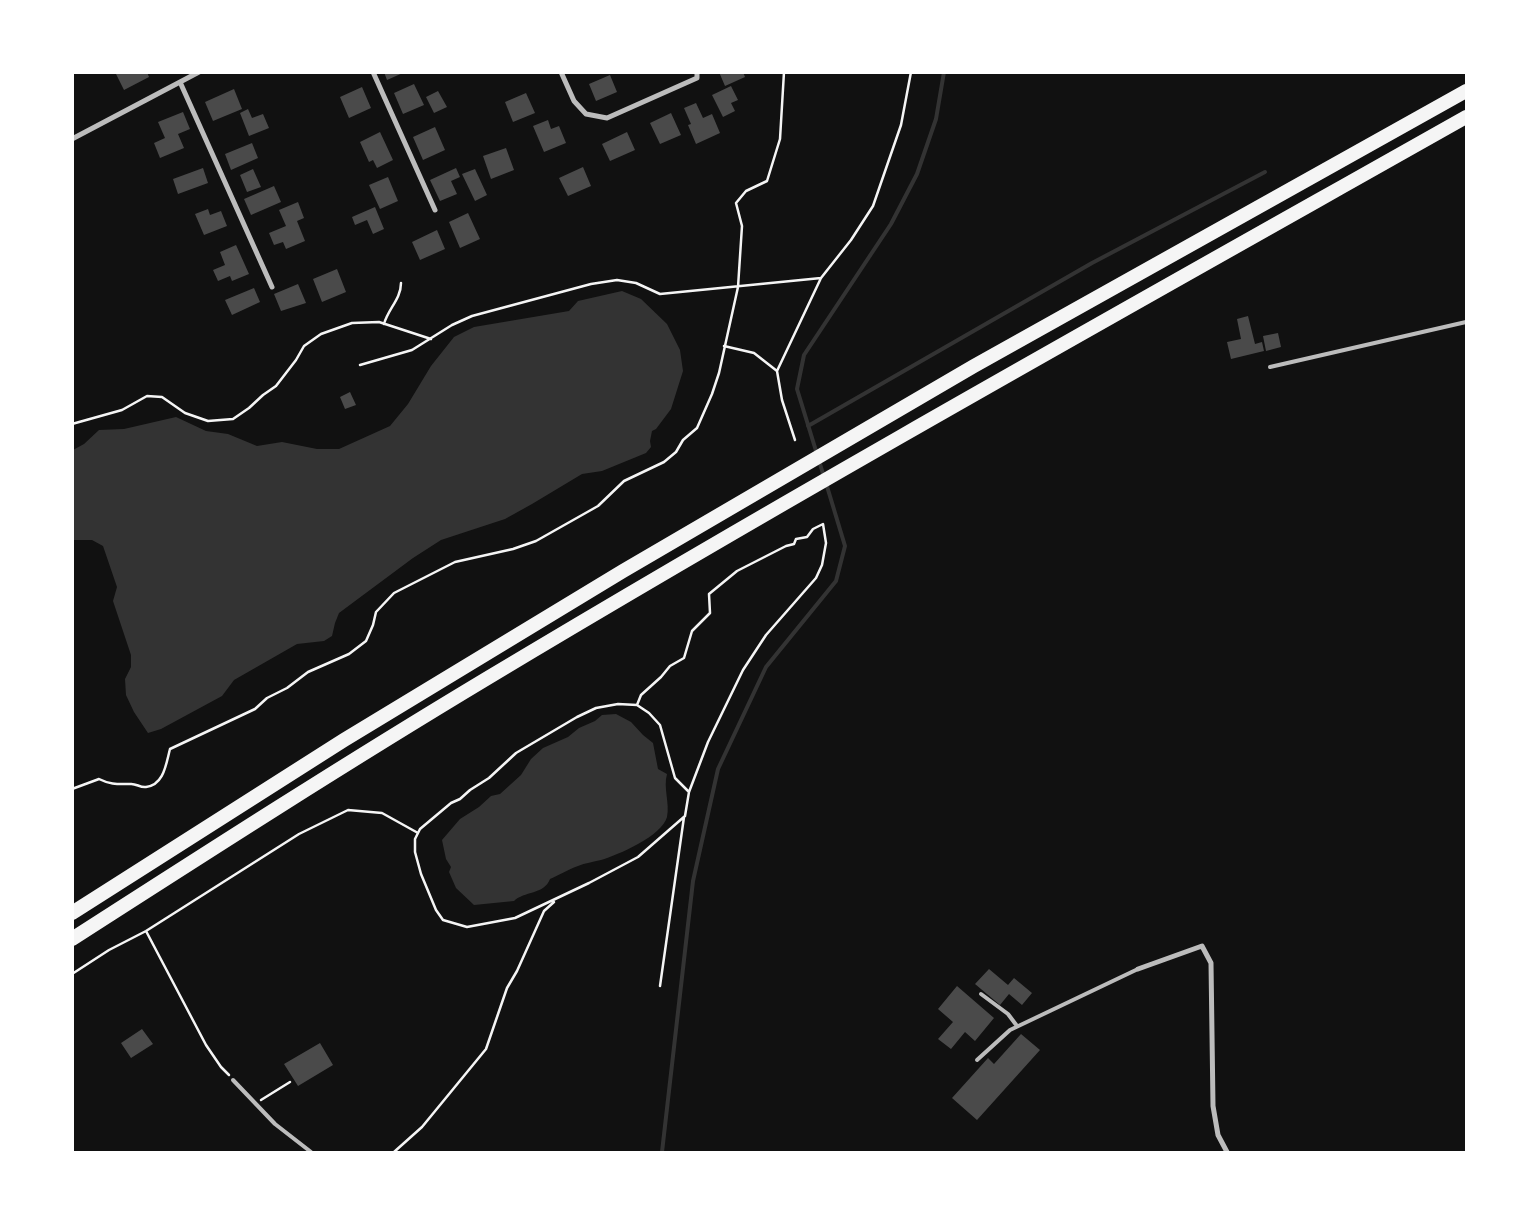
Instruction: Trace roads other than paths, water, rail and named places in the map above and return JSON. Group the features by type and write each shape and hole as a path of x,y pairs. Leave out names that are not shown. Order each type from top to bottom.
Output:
{"highway":[{"path":"72,913 436,683 623,571 974,366 1466,91"},
{"path":"72,939 266,814 485,680 807,490 1466,117"}],"street":[{"path":"72,139 199,72"},
{"path":"373,72 435,210"},
{"path":"561,72 574,101 586,114 607,118 697,78 697,72"},
{"path":"180,82 272,287"},
{"path":"1138,969 1202,946 1211,963 1213,1106 1218,1135 1227,1152"}],"lane":[{"path":"1270,367 1466,322"},
{"path":"977,1060 1017,1026 1138,969"},
{"path":"981,994 1008,1014 1017,1026"},
{"path":"233,1080 276,1124 311,1152"}],"waterway":[{"path":"824,477 797,389 804,355 891,224 917,174 936,119 944,72"},
{"path":"808,426 1092,263 1265,172"},
{"path":"662,1152 693,881 718,769 766,667 836,581 845,546 826,483"}]}
